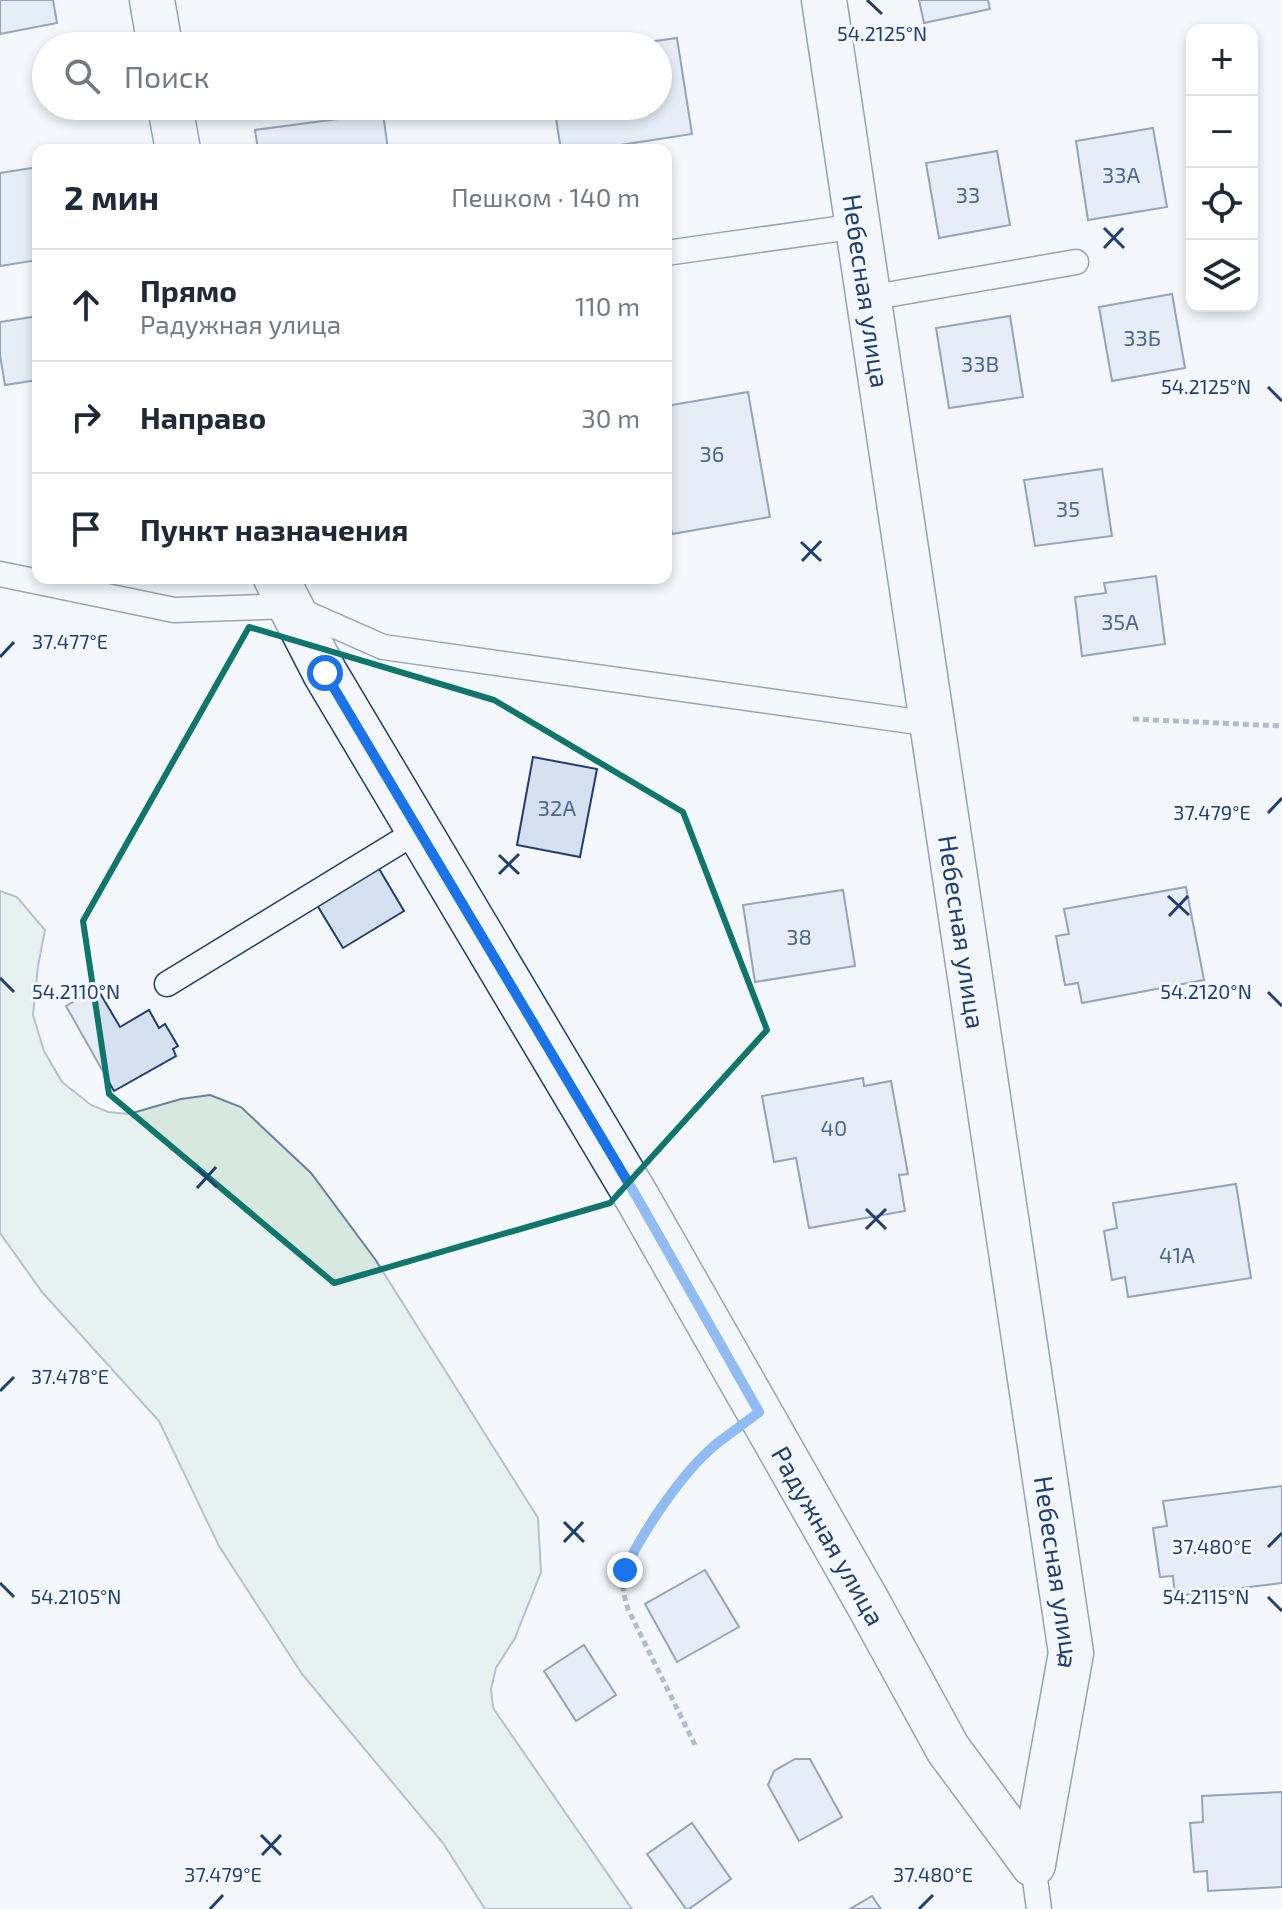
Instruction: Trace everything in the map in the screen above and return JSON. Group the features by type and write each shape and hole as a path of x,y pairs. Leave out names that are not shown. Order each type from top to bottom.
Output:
{"street":[{"path":"152,0 158,32"},
{"name":"Небесная улица","path":"824,0 1071,1653 1033,1864"},
{"path":"173,120 177,144"},
{"name":"Радужная улица","path":"283,592 325,673 638,1199 948,1749 1033,1864"}],"lane":[{"path":"672,252 858,226"},
{"path":"869,298 1076,262"},
{"path":"0,574 32,581"},
{"path":"48,584 174,610 283,592 383,647 932,724"},
{"path":"167,984 419,830"},
{"path":"1033,1864 1039,1909"}],"path":[{"path":"1133,719 1282,726"},
{"path":"695,1745 628,1609 623,1592 625,1570 641,1539 685,1477 713,1447 759,1412"}],"highlighted area":[{"path":"249,627 494,700 683,812 767,1030 610,1203 334,1283 109,1094 83,921"}],"shaded area":[{"path":"0,891 17,897 45,930 33,1015 44,1051 62,1082 91,1105 108,1112 129,1114 181,1099 210,1095 241,1107 311,1173 375,1259 538,1518 541,1572 515,1638 496,1668 491,1689 493,1708 632,1909 485,1909 443,1843 302,1674 219,1546 159,1421 42,1292 0,1233"}],"building":[{"path":"0,0 53,0 57,23 0,34"},
{"path":"919,0 988,0 990,9 924,23"},
{"path":"677,38 692,134 627,144 560,144 556,120 672,120 672,39"},
{"path":"330,120 384,120 387,144 257,144 255,130"},
{"path":"1153,128 1167,207 1088,220 1076,141"},
{"path":"997,151 1010,225 939,238 926,163"},
{"path":"32,168 32,261 0,266 0,173"},
{"path":"1172,294 1185,368 1112,381 1099,307"},
{"path":"1010,316 1023,397 949,408 936,328"},
{"path":"32,317 32,381 5,385 0,355 0,322"},
{"path":"748,392 770,517 672,534 672,405"},
{"path":"1102,469 1112,536 1035,546 1024,480"},
{"path":"1156,576 1165,644 1082,656 1075,597 1106,593 1104,583"},
{"path":"533,757 597,769 580,857 517,845"},
{"path":"378,867 404,911 343,948 317,905"},
{"path":"1186,887 1204,980 1082,1003 1078,983 1065,985 1056,936 1069,934 1064,909"},
{"path":"843,890 855,966 755,982 743,905"},
{"path":"97,988 120,1027 149,1010 159,1028 165,1024 178,1046 173,1049 176,1056 114,1091 66,1006"},
{"path":"863,1078 864,1086 891,1081 908,1174 899,1175 905,1211 809,1228 796,1158 774,1162 762,1096"},
{"path":"1236,1184 1251,1278 1128,1297 1125,1277 1112,1280 1104,1231 1117,1228 1113,1203"},
{"path":"1282,1486 1282,1583 1175,1596 1173,1576 1160,1577 1153,1528 1167,1526 1163,1501"},
{"path":"705,1570 739,1627 677,1662 645,1604"},
{"path":"584,1645 616,1695 576,1721 544,1671"},
{"path":"795,1759 810,1759 842,1817 799,1841 768,1785 774,1771"},
{"path":"1282,1792 1282,1887 1208,1891 1207,1871 1194,1872 1190,1823 1203,1822 1202,1796"},
{"path":"692,1823 731,1879 686,1909 647,1854"},
{"path":"872,1896 881,1909 850,1909"}],"route":[{"path":"325,673 638,1199 759,1412 713,1447 685,1477 641,1539 625,1570"}]}
